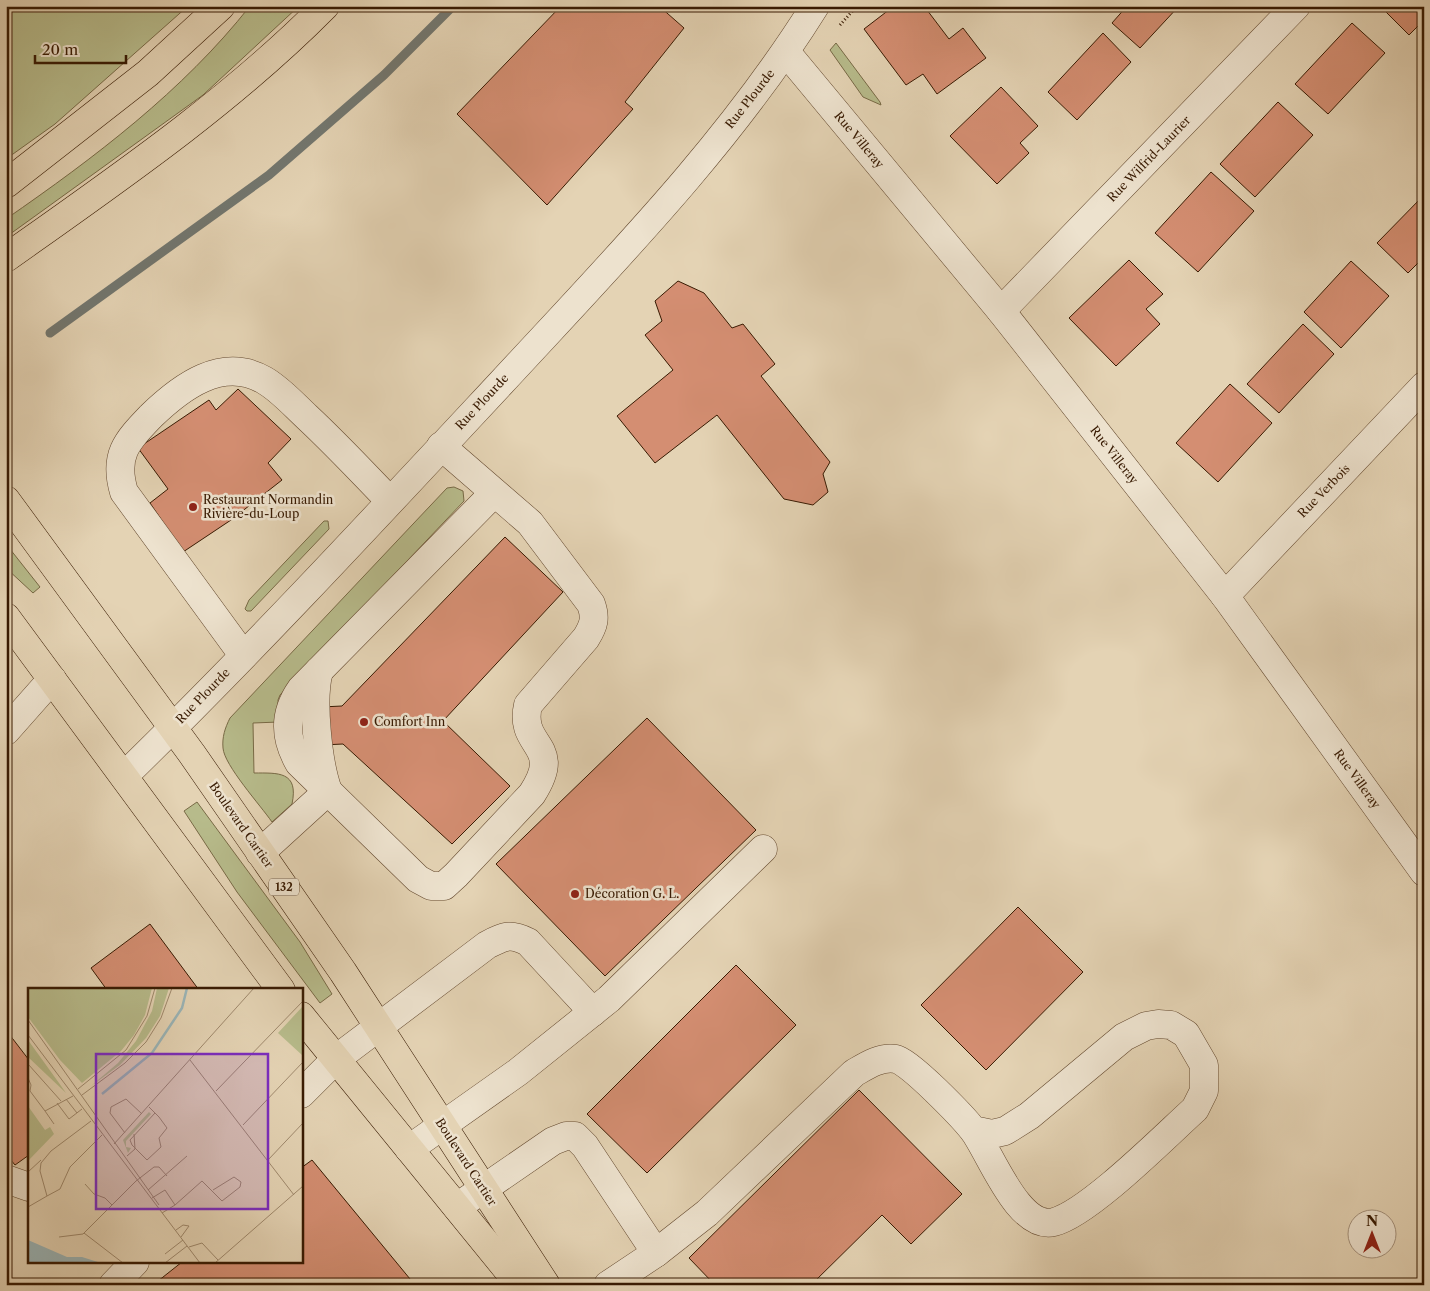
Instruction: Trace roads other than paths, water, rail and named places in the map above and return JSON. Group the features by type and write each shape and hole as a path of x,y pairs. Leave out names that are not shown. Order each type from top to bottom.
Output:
{"main road":[{"path":"6,184 148,73 221,6"},
{"path":"6,258 92,197 244,81 325,6"},
{"name":"Boulevard Cartier","path":"6,500 173,728 260,853 379,1028 546,1285"},
{"path":"6,617 280,988"},
{"path":"302,1017 520,1285"}],"street":[{"name":"Rue Plourde","path":"124,776 173,728 390,501 598,279 673,193 786,52 814,6"},
{"name":"Rue Wilfrid-Laurier","path":"1001,311 1296,6"},
{"name":"Rue Villeray","path":"786,52 1001,311 1224,596 1424,872"},
{"path":"243,655 124,492 120,479 121,457 129,439 164,404 187,386 209,374 224,371 252,374 266,380 294,405 390,501"},
{"name":"Rue Verbois","path":"1224,596 1424,386"},
{"path":"441,446 530,523 591,604 595,614 594,626 586,638 528,705 526,716 528,730 544,756 545,766 541,779 532,794 444,886 431,886 418,879 299,762 288,739 288,715 292,702 319,671 494,493"},
{"path":"6,731 52,679"},
{"path":"260,853 328,792"},
{"path":"410,1149 518,1072 593,1012 763,849"},
{"path":"302,1093 336,1059 487,945 502,937 516,936 528,942 593,1012"},
{"path":"608,1285 656,1253 707,1212 854,1073 869,1064 883,1059 897,1059 912,1067 973,1130 998,1176 1020,1205 1036,1220 1052,1223 1070,1216 1102,1192 1196,1109 1204,1091 1204,1065 1186,1034 1171,1025 1158,1024 1146,1026 1124,1037 1029,1116 1005,1131 992,1134 973,1130"},
{"path":"457,1207 553,1141 566,1136 575,1136 585,1146 656,1253"},
{"path":"6,1179 28,1187"},
{"path":"113,1285 133,1264"}],"waterway":[{"path":"50,333 269,175 384,75 453,6"}],"place":[{"name":"Restaurant Normandin Rivière-du-Loup","path":"193,507"},
{"name":"Comfort Inn","path":"364,722"},
{"name":"Décoration G. L.","path":"575,894"}]}
